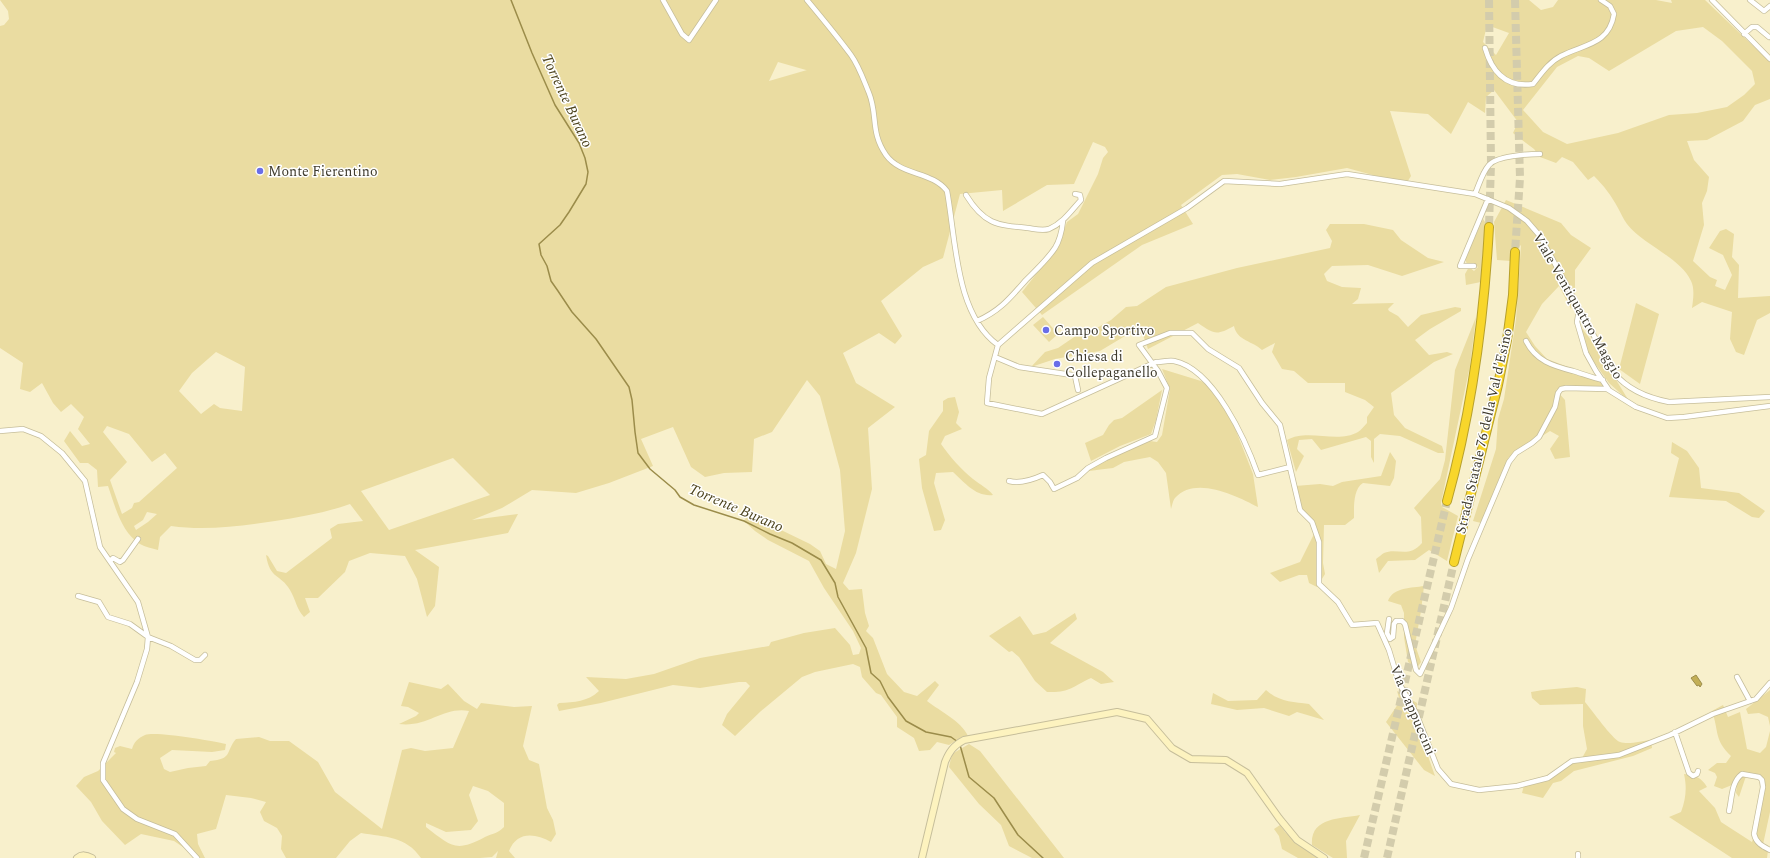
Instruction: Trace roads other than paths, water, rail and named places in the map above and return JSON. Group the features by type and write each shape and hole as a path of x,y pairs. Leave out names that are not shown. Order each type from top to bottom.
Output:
{"highway":[{"name":"Strada Statale 76 della Val d'Esino","path":"1446,501 1463,436 1474,378 1486,290 1489,227"},
{"name":"Strada Statale 76 della Val d'Esino","path":"1454,562 1498,384 1507,340 1513,295 1515,252"}],"main road":[{"path":"922,858 945,762 952,748 964,740 1117,712 1147,719 1172,748 1191,758 1226,760 1247,774 1297,840 1324,858"},
{"path":"77,858 79,856 86,855 92,858"}],"street":[{"path":"663,0 682,34 689,40 716,0"},
{"path":"807,0 852,56 870,95 875,130 880,145 887,156 905,170 938,181 947,191 962,285 967,301 984,333 998,345 989,378 987,403 1042,414 1153,364 1174,360 1202,376 1220,399 1243,437 1258,475 1290,467"},
{"path":"1485,48 1494,67 1505,79 1514,85 1533,84 1549,65 1560,56 1592,45 1602,37 1609,27 1614,14 1610,6 1601,0"},
{"path":"1712,0 1770,59"},
{"path":"1750,0 1764,11 1770,6"},
{"path":"1744,34 1752,27 1757,27 1769,36"},
{"path":"1475,194 1486,170 1493,162 1530,154 1540,154"},
{"name":"Viale Ventiquattro Maggio","path":"998,345 1092,263 1188,208 1224,181 1280,184 1347,174 1475,194 1509,208 1527,221 1540,236 1614,373 1622,383 1640,393 1658,400 1669,402 1770,398"},
{"path":"966,194 983,216 990,222 1000,225 1045,230 1063,221 1081,200 1080,195 1074,194"},
{"path":"1474,266 1460,266 1488,199"},
{"path":"977,321 990,315 1006,303 1045,261 1056,247 1060,238 1063,221"},
{"path":"1579,310 1577,322 1586,353 1596,371 1610,390 1636,407 1667,418 1770,406"},
{"name":"Via Cappuccini","path":"1153,364 1139,345 1170,333 1192,333 1208,349 1239,368 1262,403 1280,425 1300,510 1312,522 1319,542 1319,584 1338,602 1352,624 1377,623 1389,650 1399,683 1416,713 1438,769 1451,784 1479,790 1517,786 1548,778 1572,761 1619,755 1676,732 1713,714 1756,699 1770,683"},
{"path":"1526,341 1530,351 1543,362 1558,368 1603,380"},
{"path":"995,358 1019,367 1075,376 1078,390"},
{"path":"1009,481 1016,483 1043,475 1054,489 1077,478 1088,468 1106,458 1155,436 1167,388 1153,364"},
{"path":"1389,619 1387,633 1390,639 1393,637 1394,624 1396,621 1405,624 1416,670 1420,674 1451,608 1468,559 1512,457 1539,437 1561,389 1610,390"},
{"path":"0,431 15,428 32,431 41,436 62,453 86,481 100,547 138,602 148,637 147,649 138,682 103,763 103,780 123,809 137,819 175,834 197,858"},
{"path":"110,561 114,558 120,562 123,560 138,539"},
{"path":"78,596 99,602 108,617 130,624 148,637 171,646 195,660 200,660 205,655"},
{"path":"1736,678 1750,701"},
{"path":"1676,732 1689,773 1693,776 1697,774 1698,771"},
{"path":"1729,811 1737,778 1745,774 1762,780 1763,787 1754,834 1755,840 1770,850"}],"waterway":[{"name":"Torrente Burano","path":"511,0 555,105 579,143 585,158 588,172 586,184 569,212 560,225 539,244 541,255 547,266 551,281 572,312 596,339 629,387 632,400 638,453 650,469 675,490 680,497 694,505 744,521 792,543 821,560 835,583 838,597 866,648 871,673 880,681 888,697 906,721 926,732 951,737 958,742"},
{"name":"Torrente Burano","path":"960,745 969,777 994,798 1018,835 1043,858"}],"tunnel":[{"path":"1489,0 1491,164 1489,227"},
{"path":"1515,0 1520,178 1515,252"},
{"path":"1364,858 1447,501"},
{"path":"1387,858 1454,562"}],"place":[{"name":"Monte Fierentino","path":"260,171"},
{"name":"Campo Sportivo","path":"1046,330"},
{"name":"Chiesa di Collepaganello","path":"1057,364"}]}
